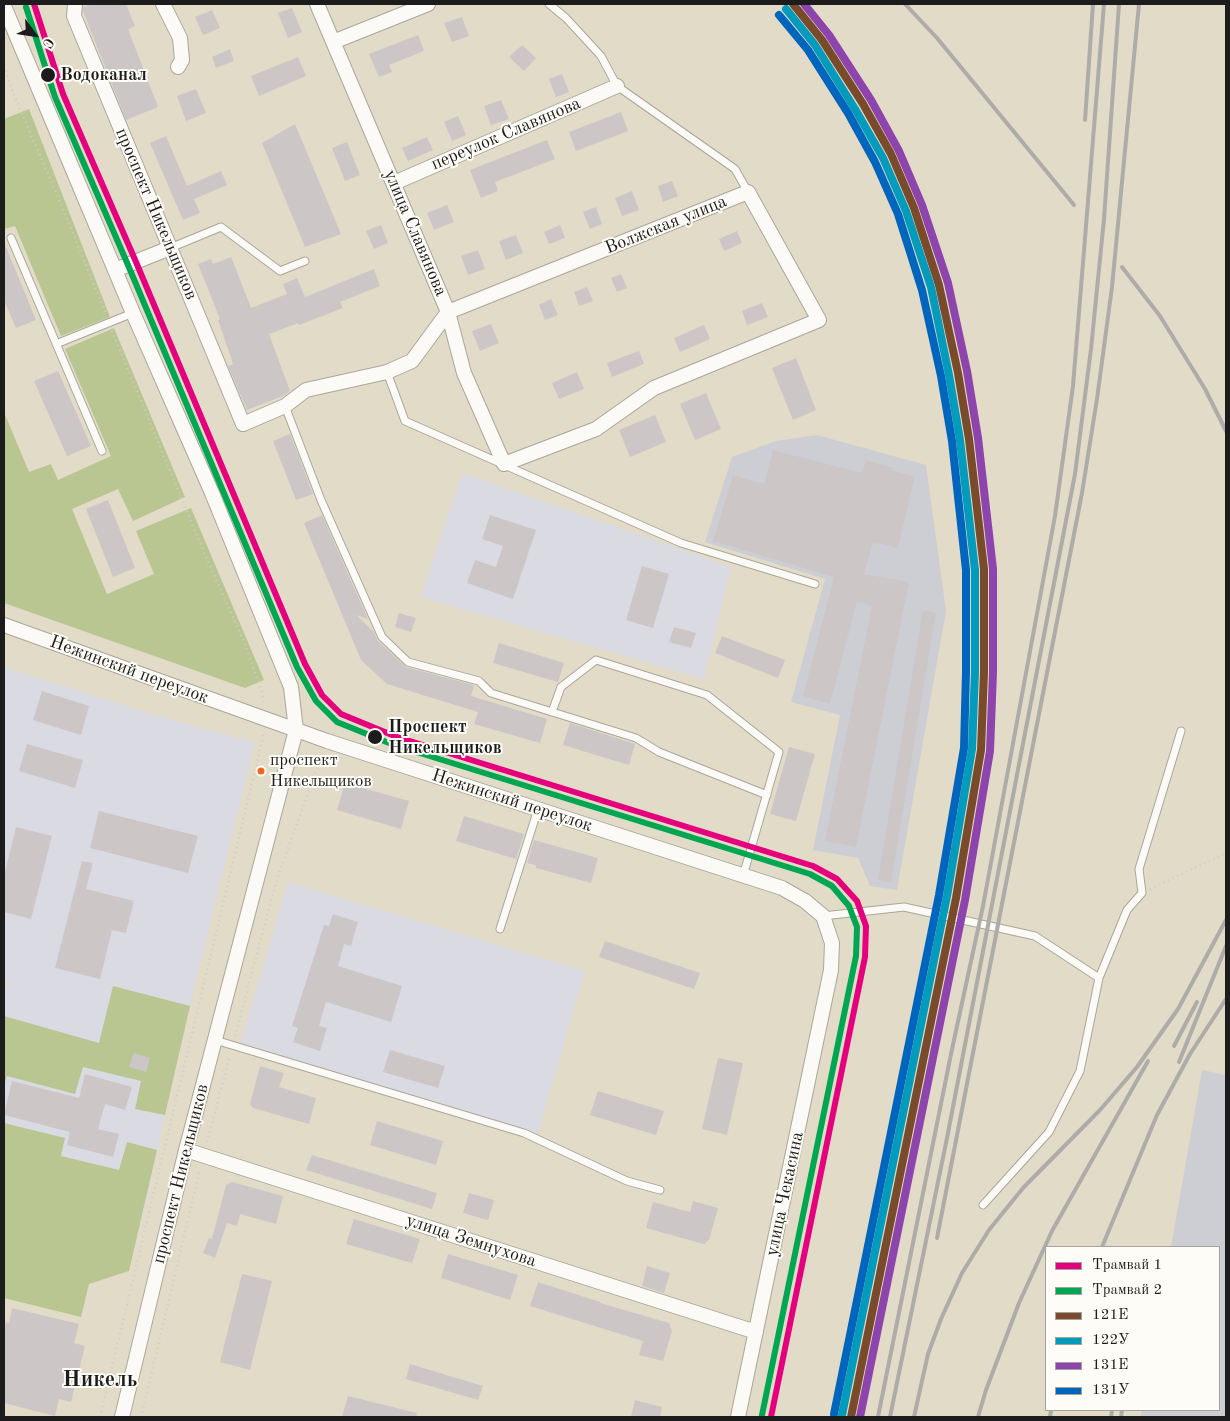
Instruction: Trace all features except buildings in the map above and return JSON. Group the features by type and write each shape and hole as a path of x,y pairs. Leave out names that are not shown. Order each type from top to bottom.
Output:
{"street":[{"name":"проспект Никельщиков","path":"75,4 74,16 243,424 284,406"},
{"path":"162,4 180,38 182,60 178,67"},
{"name":"улица Славянова","path":"317,4 448,312 464,373 504,464"},
{"path":"333,42 428,4"},
{"name":"проспект Никельщиков","path":"5,12 212,493 291,687 296,730 186,1150 122,1417"},
{"name":"переулок Славянова","path":"394,183 617,86"},
{"name":"Волжская улица","path":"448,312 748,192 819,320 654,388 596,429 504,464"},
{"path":"115,270 170,248"},
{"path":"284,406 306,390 387,372 412,361 448,312"},
{"name":"Нежинский переулок","path":"4,625 326,741 782,888 805,901 823,916"},
{"name":"улица Чекасина","path":"738,1417 831,970 832,943 823,916"},
{"name":"улица Земнухова","path":"186,1150 756,1332"}],"lane":[{"path":"549,4 566,18 601,56 617,86 735,169 748,192"},
{"path":"170,248 221,227 280,271 306,261"},
{"path":"11,238 102,451"},
{"path":"56,344 133,313"},
{"path":"387,372 405,421 681,543 815,584"},
{"path":"284,406 321,500 382,637 408,662 479,681 491,693 636,738 659,752 767,794"},
{"path":"552,712 561,687 596,660 707,695 779,752 743,876"},
{"path":"983,1204 1049,1132 1080,1071 1099,978 1127,910 1142,893 1139,869 1181,731"},
{"path":"500,929 538,809"},
{"path":"823,916 904,907 1034,936 1099,978"},
{"path":"215,1040 524,1133 627,1181 660,1190"}],"path":[{"path":"4,66 14,95 202,548 244,642 262,692 266,719 262,747 100,1417"},
{"path":"141,1417 204,1156 277,879 326,741"},
{"path":"1142,893 1226,853"}],"shaded area":[{"path":"817,435 926,465 946,611 897,890 870,886 858,858 813,850 840,715 791,702 825,579 705,542 732,457 776,441"},
{"path":"462,473 731,567 704,679 420,597"},
{"path":"4,667 155,715 255,743 190,1006 135,1249 4,1208 4,996 8,983 4,981"},
{"path":"288,882 585,971 538,1133 240,1043"},
{"path":"1202,1070 1226,1075 1226,1417 1140,1417 1142,1411 1220,1411 1220,1246 1171,1246"}],"green space":[{"path":"29,109 110,317 61,336 15,226 4,229 4,119"},
{"path":"114,328 185,497 133,521 118,489 72,509 107,594 154,574 136,531 191,508 264,680 245,688 4,603 4,412 29,472 51,464 58,480 111,456 65,349"},
{"path":"113,986 190,1006 165,1115 135,1109 141,1081 83,1067 75,1094 7,1076 4,1085 4,1016 99,1043"},
{"path":"4,1123 65,1138 61,1156 119,1170 127,1142 157,1150 129,1271 89,1284 81,1317 4,1298"}],"railway":[{"path":"905,4 937,38 1074,205"},
{"path":"1085,120 1093,4"},
{"path":"878,1417 951,1054 983,906 1055,516 1073,386 1104,4"},
{"path":"890,1417 947,1138 1075,474 1091,349 1104,219 1119,4"},
{"path":"937,1238 1082,493 1112,287 1139,4"},
{"path":"1122,267 1160,316 1205,389 1226,431"},
{"path":"914,1417 928,1354 941,1319 962,1273 989,1230 1023,1188 1100,1110 1137,1067 1178,1009 1226,920"},
{"path":"1179,1062 1226,946"},
{"path":"1102,1246 1157,1115 1190,1054 1226,999"},
{"path":"1174,1046 1197,1002"},
{"path":"1045,1246 1148,1061"},
{"path":"978,1417 986,1390 1019,1303 1045,1246"},
{"path":"1050,1417 1051,1411"},
{"path":"1111,1417 1112,1411"},
{"path":"1121,1417 1122,1411"}],"tram line":[{"name":"1","path":"34,4 63,94 136,262 305,664 322,695 341,714 397,737 813,866 837,879 857,901 866,926 865,957 771,1417"},
{"name":"2","path":"26,7 55,97 128,265 297,667 316,701 337,722 394,745 810,874 832,886 849,906 857,927 856,956 762,1415"}],"transit line":[{"name":"121Е","path":"793,4 822,40 863,104 891,154 914,208 939,285 958,373 969,439 984,569 984,672 981,750 956,898 851,1417"},
{"name":"131Е","path":"804,4 829,35 871,100 899,151 922,205 948,283 967,371 978,438 993,569 993,672 990,751 965,900 860,1417"},
{"name":"122У","path":"786,9 815,45 855,109 883,158 906,211 931,287 949,375 960,440 975,570 975,672 972,749 947,896 842,1415"},
{"name":"131У","path":"779,15 808,50 848,113 875,162 898,214 922,290 941,376 952,441 966,570 964,748 939,895 834,1414"}],"place":[{"name":"Водоканал","path":"48,75"},
{"name":"Проспект Никельщиков","path":"375,737"},
{"name":"проспект Никельщиков","path":"261,771"}],"district":[{"name":"Никель","path":"100,1380"}]}
